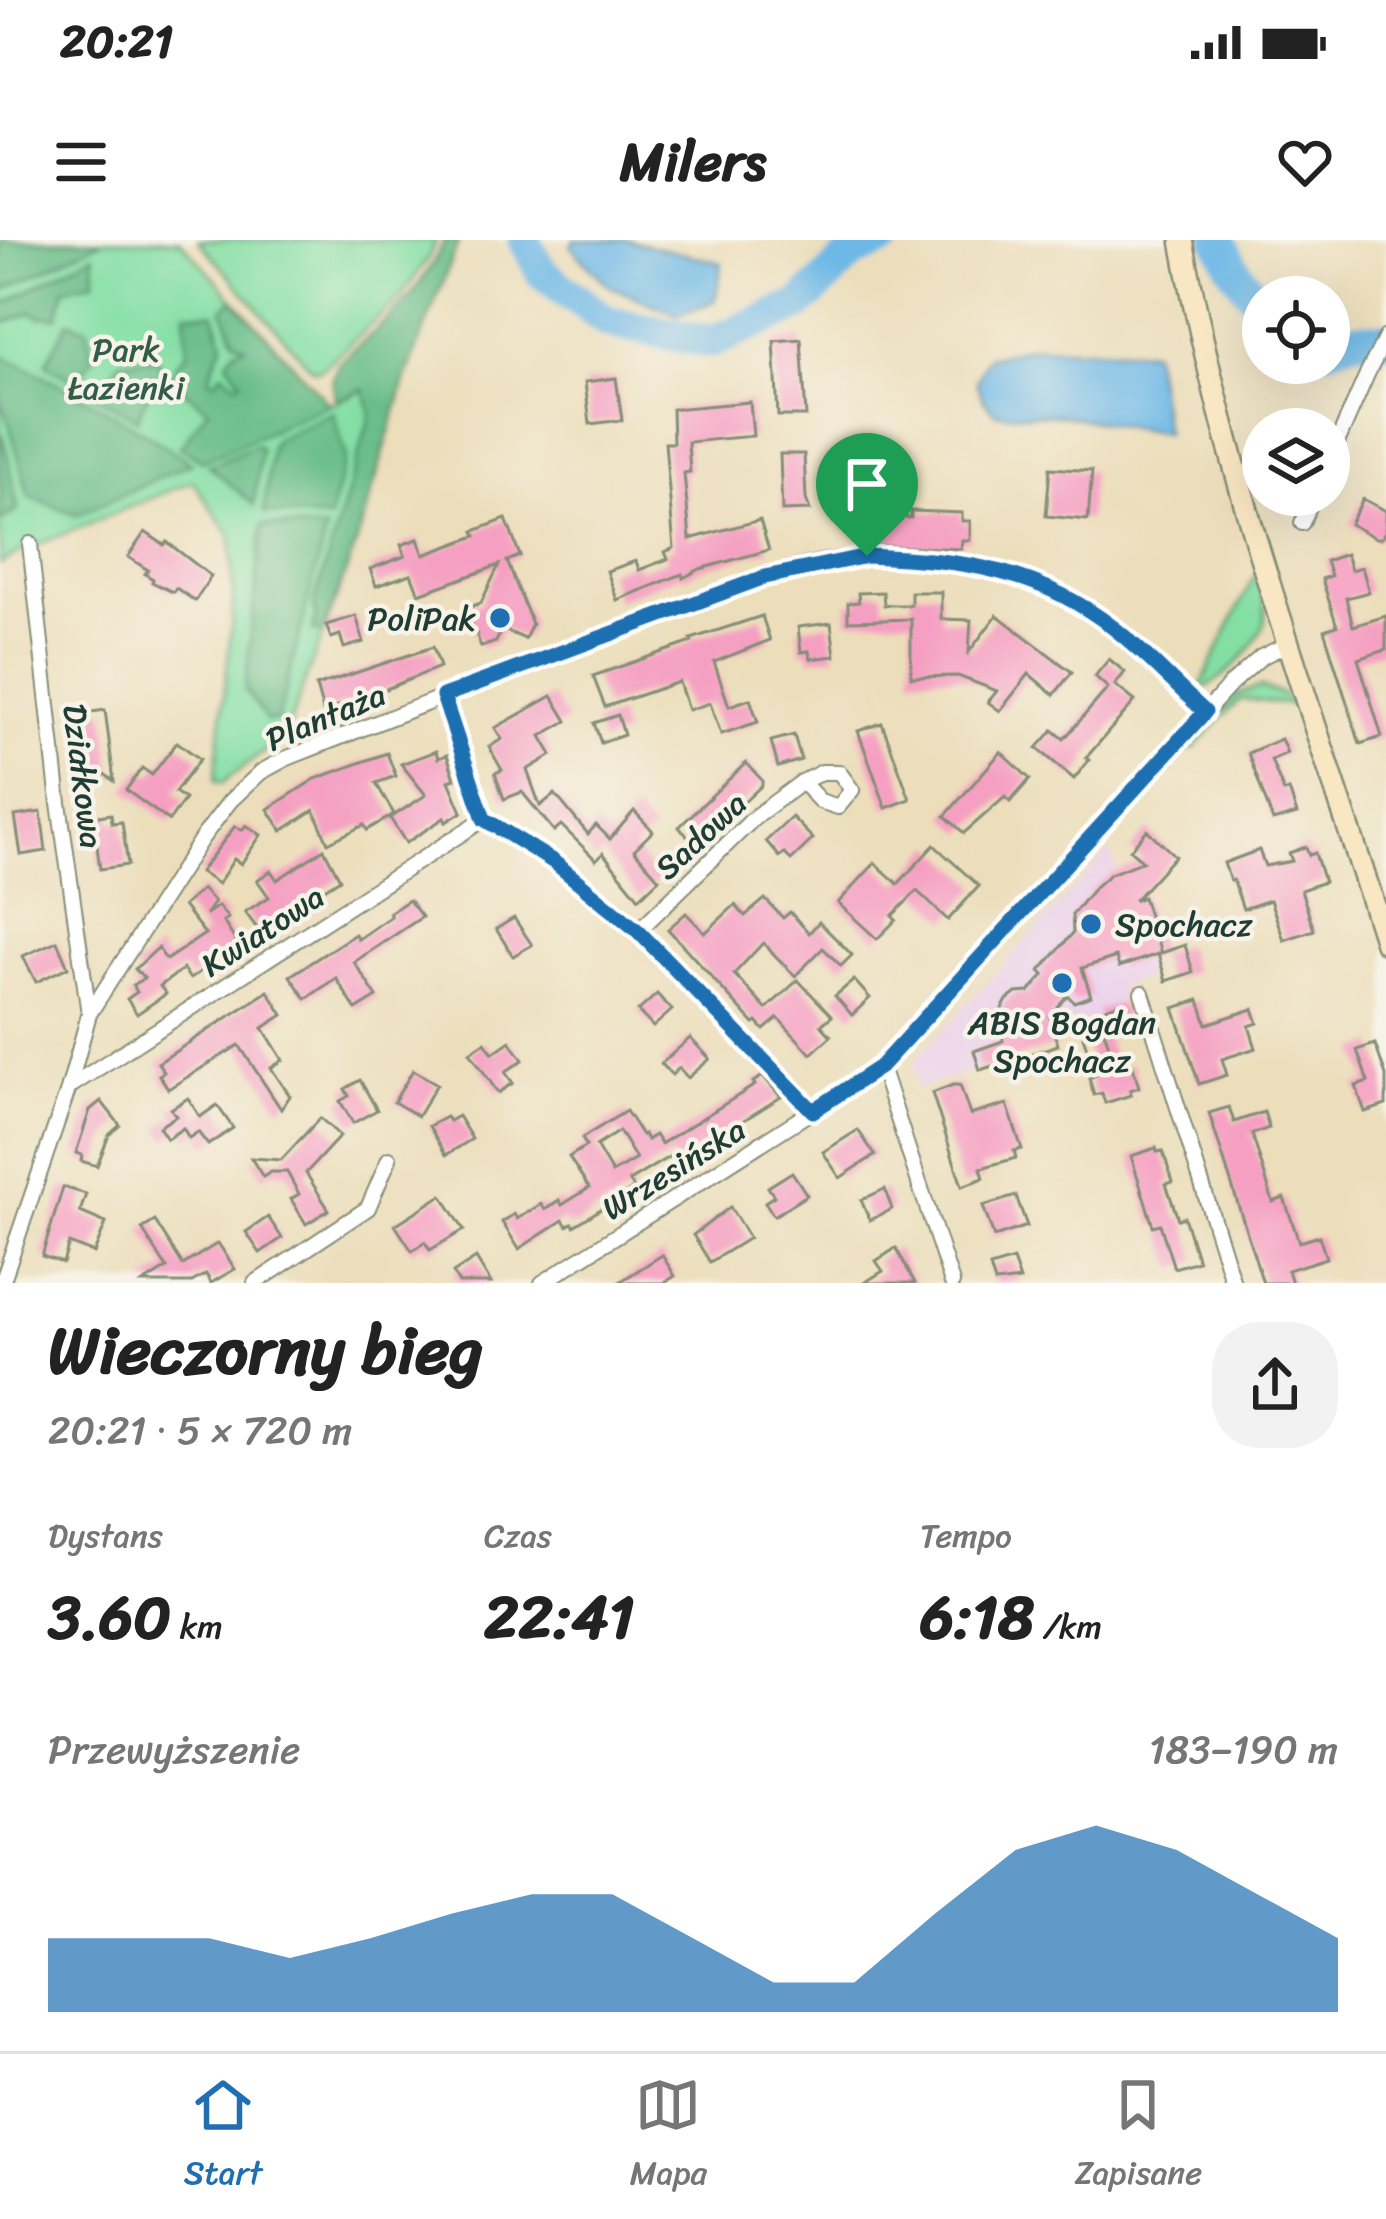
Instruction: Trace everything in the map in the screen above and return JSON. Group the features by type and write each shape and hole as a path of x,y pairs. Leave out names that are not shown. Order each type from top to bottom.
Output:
{"street":[{"path":"1183,240 1222,418 1288,644 1386,943"},
{"path":"1350,413 1386,337"},
{"path":"1302,523 1305,516"},
{"name":"Działkowa","path":"30,544 89,1014"},
{"name":"Plantaża","path":"2,1283 89,1014 230,801 261,772 285,759 765,577 867,556 969,563 1024,578 1115,629 1205,712"},
{"name":"Wrzesińska","path":"542,1283 880,1067 1205,712 1252,664 1288,644"},
{"path":"443,696 484,819 554,862 638,931 813,1111"},
{"name":"Sadowa","path":"638,931 756,817 802,782"},
{"name":"Kwiatowa","path":"69,1087 484,819"},
{"path":"1142,993 1233,1283"},
{"path":"880,1067 952,1283"},
{"path":"255,1283 368,1208 389,1159"}],"shaded area":[{"path":"1110,850 1150,976 1119,987 1120,1003 1098,1011 1103,1028 917,1089 915,1060"}],"green space":[{"name":"Park Łazienki","path":"0,240 180,240 329,404 407,374 356,544 285,736 222,783 215,781 233,612 231,537 193,481 0,564"},
{"path":"0,240 103,240 0,292"},
{"path":"198,240 437,240 398,300 320,370 302,358"},
{"path":"445,240 459,240 407,374 356,544 323,632 313,631 314,604 371,413 364,390 337,400 334,373 412,294"},
{"path":"94,254 95,281 65,288 57,317 33,312 0,324 0,306"},
{"path":"233,299 329,404 203,461 180,447 208,409 173,382 176,365 187,353 185,312 214,313 223,341 209,377 215,381 222,372 238,384 241,380 227,362 235,349 245,346 234,339 223,309"},
{"path":"68,321 87,328 93,357 77,383 46,364"},
{"path":"0,355 98,405 191,463 76,515 29,496 0,401"},
{"path":"155,357 168,372 149,392 137,419 91,392 107,383 119,362"},
{"path":"333,412 346,456 329,519 264,513 271,445"},
{"path":"0,430 18,510 0,521"},
{"path":"256,445 261,449 254,505 209,466"},
{"path":"262,525 326,530 278,720 267,721 245,690"},
{"path":"1257,577 1265,612 1263,627 1229,671 1199,689 1253,578"},
{"path":"1260,687 1282,694 1294,705 1240,699 1193,749 1188,748 1237,694"}],"water":[{"path":"574,240 627,240 722,263 715,301 678,315 609,286 571,247"},
{"path":"1033,347 1152,351 1165,433 1060,415 995,413 976,382 987,357"}],"building":[{"path":"801,339 806,416 778,416 774,341"},
{"path":"616,378 622,420 590,424 585,382"},
{"path":"750,402 753,436 688,442 690,472 684,473 690,539 760,520 769,550 683,578 682,574 617,600 607,571 636,561 639,570 668,559 665,552 674,548 665,443 673,443 672,409"},
{"path":"780,454 804,454 810,510 782,511"},
{"path":"1050,468 1092,471 1088,520 1046,516"},
{"path":"1363,499 1386,511 1382,538 1350,524"},
{"path":"911,511 962,513 962,521 970,521 970,540 962,540 961,549 866,545 867,516 911,518"},
{"path":"506,519 520,556 507,561 532,624 525,639 502,629 496,642 481,647 476,633 469,630 472,622 467,608 481,603 499,565 419,594 411,574 376,586 370,569 405,556 401,545 418,539 424,555"},
{"path":"145,532 164,545 167,542 211,576 195,601 176,588 173,592 152,582 145,574 148,570 128,557"},
{"path":"1346,554 1351,570 1362,567 1369,592 1346,598 1353,626 1386,616 1386,650 1358,659 1382,737 1360,744 1324,630 1337,626 1322,579 1331,576 1326,561"},
{"path":"883,592 884,605 911,605 911,592 941,592 941,619 971,620 969,652 997,615 1072,672 1054,695 1029,674 1000,711 988,702 997,691 958,676 911,677 911,619 848,621 848,603 859,602 858,593"},
{"path":"356,616 364,642 344,648 340,635 331,638 326,625"},
{"path":"762,616 770,640 714,662 729,706 750,699 758,722 721,734 710,703 688,710 679,682 605,707 593,676"},
{"path":"831,623 835,656 810,659 809,651 801,652 798,627"},
{"path":"433,647 440,667 323,711 316,686"},
{"path":"1109,659 1125,672 1115,685 1135,701 1074,779 1037,748 1053,730 1064,739 1108,688 1095,676"},
{"path":"552,696 567,721 541,736 552,755 527,770 540,806 555,794 588,834 596,825 610,839 634,811 653,831 634,850 659,879 639,898 603,853 596,860 561,825 554,831 522,792 504,799 495,773 502,770 489,747 502,739 495,728"},
{"path":"105,710 114,781 103,773 87,775 80,714"},
{"path":"618,715 624,735 601,743 594,723"},
{"path":"882,723 910,799 886,808 858,731"},
{"path":"794,735 801,760 778,767 771,741"},
{"path":"1281,739 1287,753 1271,760 1297,814 1273,821 1248,753"},
{"path":"177,742 200,759 175,792 185,799 169,821 126,790 142,768 152,775"},
{"path":"436,751 438,758 447,755 455,779 449,781 462,812 406,843 390,818 426,795 401,764"},
{"path":"1001,752 1030,779 1010,802 1005,797 964,833 945,816"},
{"path":"387,753 396,776 376,783 394,814 367,830 364,825 328,843 314,810 282,831 268,809 315,779"},
{"path":"746,763 762,785 701,843 695,837 691,840 679,827"},
{"path":"41,812 46,851 21,855 15,816"},
{"path":"111,814 112,823 122,822 128,865 100,869 93,817"},
{"path":"792,817 813,839 791,860 784,853 780,857 766,841"},
{"path":"246,825 261,835 241,864 234,859 218,884 200,872 235,826 242,830"},
{"path":"1147,830 1175,856 1134,901 1143,897 1161,953 1185,945 1193,972 1166,981 1158,954 1119,967 1116,957 1082,968 1091,996 1074,1002 1067,995 1050,1017 1058,1045 980,1070 974,1051 1003,1041 1001,1011 1007,1000 1029,992 1044,975 1040,971 1073,933 1072,915 1093,889 1110,874 1143,861 1130,850"},
{"path":"934,845 979,886 948,920 917,891 877,939 838,903 875,863 898,884"},
{"path":"1306,847 1309,855 1315,853 1324,882 1301,890 1314,930 1284,940 1270,900 1243,909 1224,863 1259,850 1265,866 1292,861 1289,853"},
{"path":"324,849 340,879 259,931 245,912 269,897 257,880 271,871 277,880"},
{"path":"202,889 214,902 205,915 218,906 238,945 190,979 183,969 160,986 166,994 137,1014 127,999 137,992 133,985 144,978 135,969 158,948 166,960 205,934 183,906"},
{"path":"765,899 783,918 790,912 809,933 819,922 852,955 841,966 823,948 795,976 763,943 734,974 766,1009 798,980 832,1016 821,1025 831,1036 811,1054 778,1018 764,1030 754,1024 668,929 686,913 705,933 735,905 745,916"},
{"path":"409,900 422,917 354,962 377,997 356,1010 336,978 306,999 290,976 355,934 358,939"},
{"path":"514,918 532,945 513,956 496,929"},
{"path":"57,941 68,967 36,982 23,956"},
{"path":"854,980 870,998 852,1015 835,996"},
{"path":"268,991 283,1015 263,1028 283,1060 271,1068 290,1096 281,1109 239,1045 168,1089 158,1063"},
{"path":"657,994 672,1010 653,1027 638,1011"},
{"path":"1199,1000 1207,1024 1253,1009 1258,1023 1249,1026 1256,1048 1222,1059 1227,1075 1199,1084 1174,1008"},
{"path":"1120,1003 1127,1020 1103,1028 1097,1011"},
{"path":"1103,1028 1117,1069 1132,1064 1139,1087 1130,1090 1131,1095 1105,1103 1102,1093 1094,1095 1089,1078 1096,1075 1083,1036"},
{"path":"690,1038 710,1059 688,1078 679,1068 672,1075 661,1064"},
{"path":"510,1041 523,1060 505,1072 513,1083 498,1093 470,1052 485,1042 493,1053"},
{"path":"1375,1044 1386,1076 1386,1105 1365,1112 1356,1086 1368,1082 1357,1050"},
{"path":"413,1070 437,1084 418,1116 394,1102"},
{"path":"763,1076 781,1097 677,1162 672,1155 629,1181 634,1188 574,1226 563,1220 519,1249 502,1222 541,1204 545,1210 559,1200 562,1205 589,1188 569,1157 586,1146 582,1138 626,1111 647,1140 655,1135 661,1144 755,1085","holes":["619,1131 636,1159 612,1173 596,1146"]},
{"path":"360,1080 377,1110 353,1123 340,1101 349,1096 345,1089"},
{"path":"960,1085 970,1115 1007,1104 1022,1149 1014,1151 1016,1158 981,1168 984,1178 962,1186 932,1093"},
{"path":"188,1098 200,1117 217,1105 233,1128 208,1145 198,1132 189,1138 183,1128 167,1139 159,1127 176,1116 171,1109"},
{"path":"101,1101 120,1125 109,1135 97,1166 81,1161 82,1155 76,1153 90,1110"},
{"path":"1229,1107 1234,1122 1264,1112 1269,1128 1252,1134 1273,1202 1284,1198 1299,1242 1319,1236 1326,1258 1288,1270 1292,1283 1263,1283 1209,1113"},
{"path":"458,1116 472,1139 446,1155 429,1126"},
{"path":"320,1118 340,1136 306,1173 329,1210 306,1224 291,1199 299,1194 287,1172 263,1177 251,1158 281,1160"},
{"path":"858,1130 875,1155 840,1178 823,1152"},
{"path":"1156,1148 1163,1151 1173,1182 1166,1184 1178,1219 1184,1217 1198,1261 1174,1268 1160,1224 1153,1226 1131,1156"},
{"path":"792,1172 807,1195 774,1216 765,1202 774,1196 768,1187"},
{"path":"63,1187 86,1194 80,1212 106,1223 94,1253 69,1243 63,1263 42,1256"},
{"path":"885,1189 892,1209 870,1220 861,1200"},
{"path":"442,1195 464,1230 430,1250 425,1242 412,1251 395,1225"},
{"path":"1016,1196 1027,1226 994,1237 983,1206"},
{"path":"730,1207 749,1238 710,1262 693,1235"},
{"path":"268,1217 282,1238 260,1253 246,1232"},
{"path":"155,1221 183,1265 218,1243 235,1269 211,1283 206,1274 190,1283 143,1283 167,1268 142,1229"},
{"path":"896,1248 915,1283 864,1283 883,1271 876,1261"},
{"path":"662,1255 675,1276 664,1283 618,1283"},
{"path":"476,1258 491,1283 459,1283 453,1273"},
{"path":"1013,1260 1020,1280 995,1283 990,1267"}],"waterway":[{"path":"525,240 542,273 608,322 711,342 800,305 854,252 885,240"},
{"path":"1219,240 1242,279"},
{"path":"1350,339 1386,338"}],"place":[{"name":"PoliPak","path":"500,618"},
{"name":"Spochacz","path":"1091,924"},
{"name":"ABIS Bogdan Spochacz","path":"1062,983"}],"route":[{"path":"867,556 969,563 1024,578 1069,599 1115,629 1205,712 880,1067 813,1111 638,931 554,862 484,819 443,696 765,577 867,556"}]}
